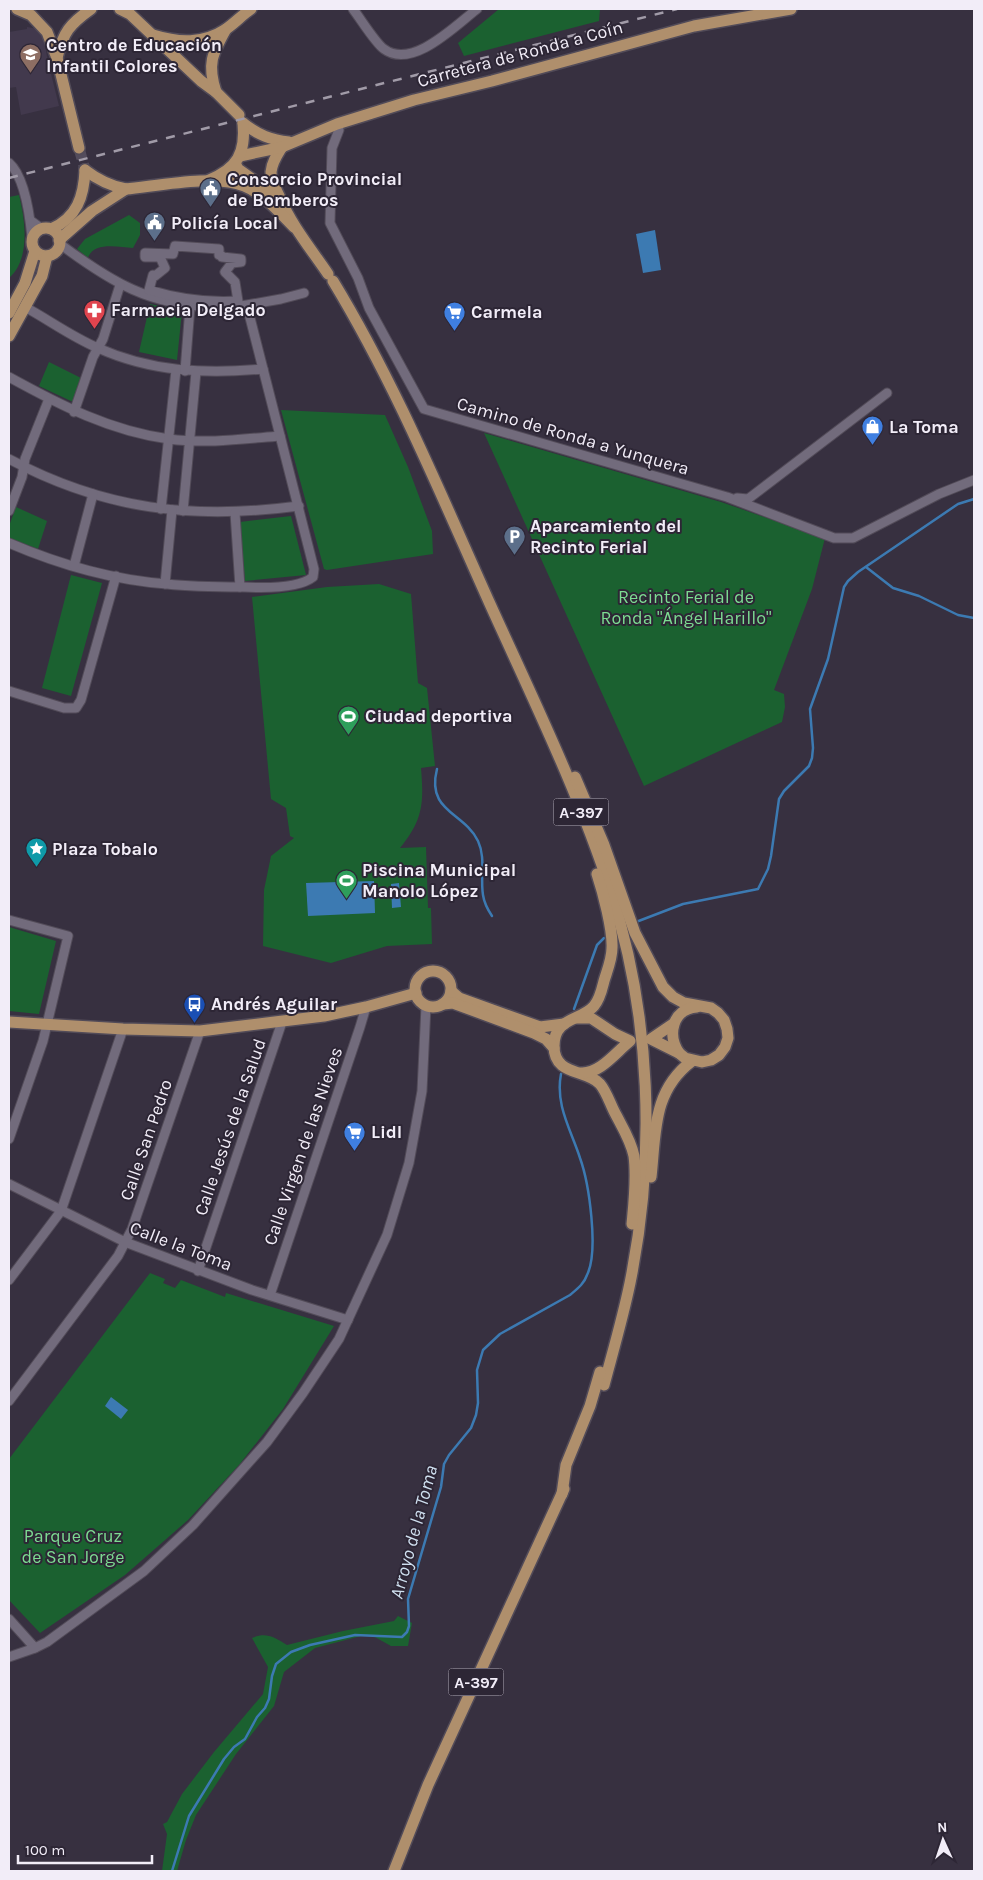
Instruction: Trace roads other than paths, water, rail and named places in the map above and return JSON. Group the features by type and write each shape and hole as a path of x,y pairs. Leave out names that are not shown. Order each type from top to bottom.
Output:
{"main road":[{"path":"17,9 31,16 47,32 57,58 80,148"},
{"path":"57,58 60,44 68,28 91,9"},
{"path":"120,9 130,14 179,61 216,92 241,119 262,136 287,145 272,164 271,174 286,213 294,227"},
{"path":"153,35 169,40 188,42 210,37 226,29 251,9"},
{"name":"Carretera de Ronda a Coín","path":"237,159 287,145 337,124 405,103 531,71 694,26 791,9"},
{"path":"216,92 210,68 211,58 226,29"},
{"path":"208,180 220,175 237,159 244,144 241,119"},
{"path":"237,159 238,169 259,184 286,213"},
{"path":"9,313 25,282 34,251 32,238 38,230 46,229 68,219 79,204 83,193 85,170 113,187 126,189 208,180 242,185 272,206 294,227"},
{"path":"34,251 42,256 55,252 60,242 92,211 126,189"},
{"name":"A-397","path":"294,227 330,277 351,311 394,393 534,702 587,827 611,893 631,967 640,1021 644,1074 645,1173 642,1205 630,1281 604,1385 562,1494 428,1786 394,1871"},
{"path":"46,229 55,232 60,242"},
{"path":"9,336 17,300 42,276 47,256"},
{"path":"509,646 589,850 600,883 609,924 612,949 596,1004 568,1021 558,1031 554,1048 556,1057 569,1070 592,1078 601,1085 630,1143 634,1157 634,1201 628,1256 619,1304 590,1406 566,1465 562,1494"},
{"path":"534,702 560,741 604,845 634,932 663,987 684,1003 710,1008 718,1013 728,1029 725,1047 719,1055 711,1060 692,1062 680,1070 667,1090 658,1111 646,1232 638,1281 625,1334 604,1385"},
{"path":"443,1004 447,1001 451,991 451,986 446,976 432,972 420,978 416,985 416,993 421,1003 426,1006 435,1007 453,1003 534,1033 546,1039 554,1048"},
{"path":"451,991 460,998 540,1027 582,1017 591,1018 599,1022 610,1036 610,1054 606,1062"},
{"path":"9,1022 123,1029 200,1031 282,1022 366,1007 416,993"},
{"path":"692,1062 651,1039 673,1024 684,1011 702,1006"},
{"path":"673,1024 672,1040 679,1053"},
{"path":"578,1073 593,1072 630,1041 605,1028"}],"street":[{"path":"354,9 384,49 400,56 408,56 424,49 477,9"},
{"name":"Camino de Ronda a Yunquera","path":"337,124 339,130 332,148 330,223 358,278 369,308 424,409 727,497 834,538 853,538 939,494 974,480"},
{"path":"322,130 332,148"},
{"path":"9,162 24,191 31,221 32,238"},
{"path":"31,221 46,229"},
{"path":"60,242 88,265 120,285 142,295 190,307 223,308 247,306 304,293"},
{"path":"175,246 219,249 218,255 222,257 241,259 241,262 232,263 225,272 236,282 238,301 199,301 165,295 149,290 153,275 155,276 165,268 160,257 145,257 145,252 173,254 175,246"},
{"path":"74,412 97,348 103,339 120,285"},
{"path":"17,300 60,329 97,348 146,365 196,372 263,369"},
{"path":"9,543 74,566 116,576 165,584 265,588 306,582 313,577 314,569 300,506 247,306"},
{"path":"161,509 169,439 190,307"},
{"path":"183,511 196,372"},
{"path":"9,377 74,412 111,426 169,439 190,441 238,440 280,436"},
{"path":"727,497 748,499 887,393"},
{"path":"9,511 22,477 25,459 49,399"},
{"path":"9,459 54,480 93,494 161,509 235,513 300,506"},
{"path":"74,566 93,494"},
{"path":"165,584 172,510"},
{"path":"235,513 240,587"},
{"path":"9,691 64,708 76,708 81,700 116,576"},
{"path":"9,920 68,936 47,1025 9,1140"},
{"path":"9,1657 35,1648 144,1571 194,1525 267,1442 339,1339 387,1235 409,1163 422,1091 426,1006"},
{"name":"Calle Virgen de las Nieves","path":"270,1295 366,1007"},
{"name":"Calle Jesús de la Salud","path":"198,1271 282,1022"},
{"path":"9,1280 61,1211 123,1029"},
{"name":"Calle San Pedro","path":"9,1401 118,1256 126,1242 200,1031"},
{"name":"Calle la Toma","path":"9,1184 126,1242 198,1271 348,1320"},
{"path":"9,1619 35,1648"}],"water":[{"path":"655,230 661,270 643,273 636,234"},
{"path":"374,881 375,913 308,916 306,883"},
{"path":"399,883 401,907 392,908 391,884"},
{"path":"111,1397 128,1410 121,1419 105,1406"}],"waterway":[{"name":"Arroyo de la Toma","path":"636,922 683,904 758,889 768,869 779,799 784,791 809,766 812,758 810,709 828,659 844,587 858,572 958,504 974,499"},
{"path":"866,567 893,588 919,596 958,615 974,618"},
{"path":"437,769 435,783 441,803 472,831 478,841 482,854 483,895 486,906 492,916"},
{"name":"Arroyo de la Toma","path":"574,1009 597,945 604,938"},
{"name":"Arroyo de la Toma","path":"172,1871 189,1816 224,1759 234,1747 245,1739 257,1717 265,1708 269,1699 272,1676 276,1664 291,1652 310,1645 355,1635 402,1637 407,1632 409,1626 408,1599 441,1487 444,1464 471,1428 476,1415 478,1403 477,1370 483,1350 500,1334 570,1295 586,1278 591,1264 592,1250 587,1183 562,1107 560,1096 561,1074"}],"tunnel":[{"path":"79,148 85,170"}],"railway":[{"path":"9,178 677,9"}],"place":[{"name":"Centro de Educación Infantil Colores","path":"30,74"},
{"name":"Consorcio Provincial de Bomberos","path":"211,208"},
{"name":"Policía Local","path":"155,242"},
{"name":"Farmacia Delgado","path":"95,329"},
{"name":"Carmela","path":"455,331"},
{"name":"La Toma","path":"873,446"},
{"name":"Aparcamiento del Recinto Ferial","path":"514,555"},
{"name":"Ciudad deportiva","path":"349,735"},
{"name":"Plaza Tobalo","path":"36,868"},
{"name":"Piscina Municipal Manolo López","path":"346,899"},
{"name":"Andrés Aguilar","path":"195,1023"},
{"name":"Lidl","path":"355,1151"}],"park label":[{"name":"Recinto Ferial de Ronda \"Ángel Harillo\"","path":"686,607"},
{"name":"Parque Cruz de San Jorge","path":"73,1546"}]}
